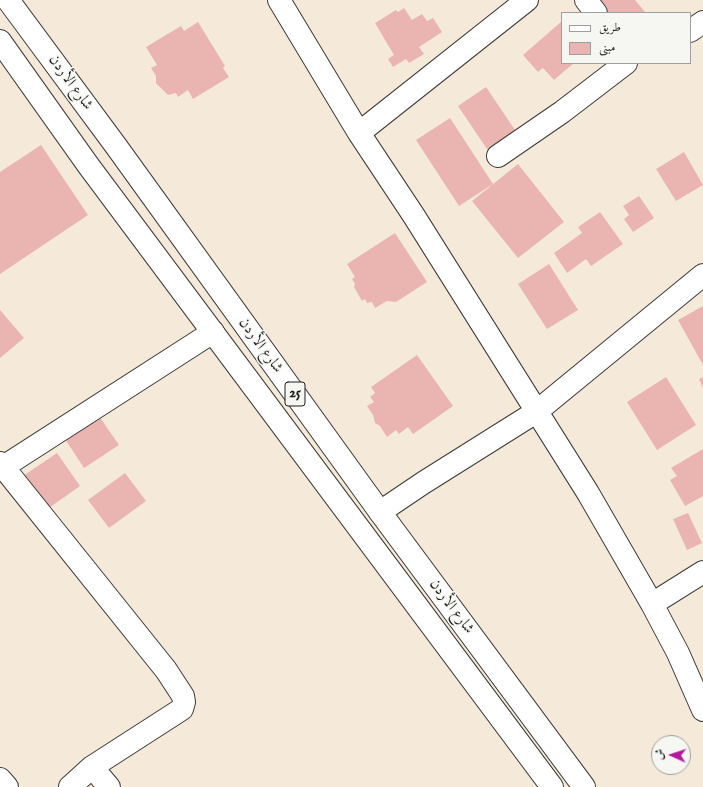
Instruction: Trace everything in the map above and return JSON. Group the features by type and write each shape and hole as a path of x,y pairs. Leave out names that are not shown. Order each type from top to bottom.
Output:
{"main road":[{"name":"شارع الأردن","path":"8,0 116,146 380,512 584,787"},
{"path":"279,0 359,133 414,216 588,493 652,604 678,653 703,710"},
{"path":"359,133 527,0"},
{"path":"586,0 595,12"},
{"path":"691,30 703,22"},
{"name":"شارع الأردن","path":"0,41 88,165 552,787"},
{"path":"498,156 562,112 625,64"},
{"path":"88,165 116,146"},
{"path":"380,512 423,483 536,412 703,275"},
{"path":"70,787 92,767 182,709 184,702 183,696 166,670 1,467 213,332"},
{"path":"652,604 703,572"},
{"path":"92,767 109,787"},
{"path":"0,779 7,787"}],"building":[{"path":"590,0 635,0 645,12 600,12"},
{"path":"404,8 412,20 422,14 427,21 433,18 442,32 419,47 424,54 409,63 406,59 393,67 388,59 394,55 375,23 396,10 398,12"},
{"path":"198,22 225,66 223,68 229,77 193,99 188,90 178,97 176,93 168,95 156,83 156,76 151,68 157,65 146,47 181,26 184,31"},
{"path":"561,22 561,64 573,64 554,80 543,68 538,72 523,55"},
{"path":"486,87 515,130 487,149 458,106"},
{"path":"450,118 493,184 459,206 416,140"},
{"path":"41,145 88,215 0,274 0,172"},
{"path":"684,152 703,185 676,201 656,169"},
{"path":"518,164 564,222 518,258 472,201"},
{"path":"639,196 654,218 633,232 624,219 629,215 623,206"},
{"path":"600,212 623,244 591,266 586,259 567,273 554,253 582,233 578,227"},
{"path":"395,233 427,282 396,302 387,301 375,308 372,302 367,303 365,299 362,301 354,287 355,284 352,279 355,277 347,264"},
{"path":"549,264 578,310 547,329 518,284"},
{"path":"703,306 703,365 678,320"},
{"path":"0,310 24,338 0,358"},
{"path":"417,355 453,406 413,434 408,427 399,434 396,430 387,437 380,426 375,423 373,415 367,406 374,402 370,397 375,393 371,387"},
{"path":"666,377 696,425 657,450 627,402"},
{"path":"703,377 703,388 699,379"},
{"path":"99,416 119,445 84,468 65,439"},
{"path":"703,449 703,496 685,506 670,480 677,476 671,468"},
{"path":"57,453 80,486 46,510 23,476"},
{"path":"125,473 146,501 109,528 88,500"},
{"path":"688,513 702,543 687,550 673,519"}]}
